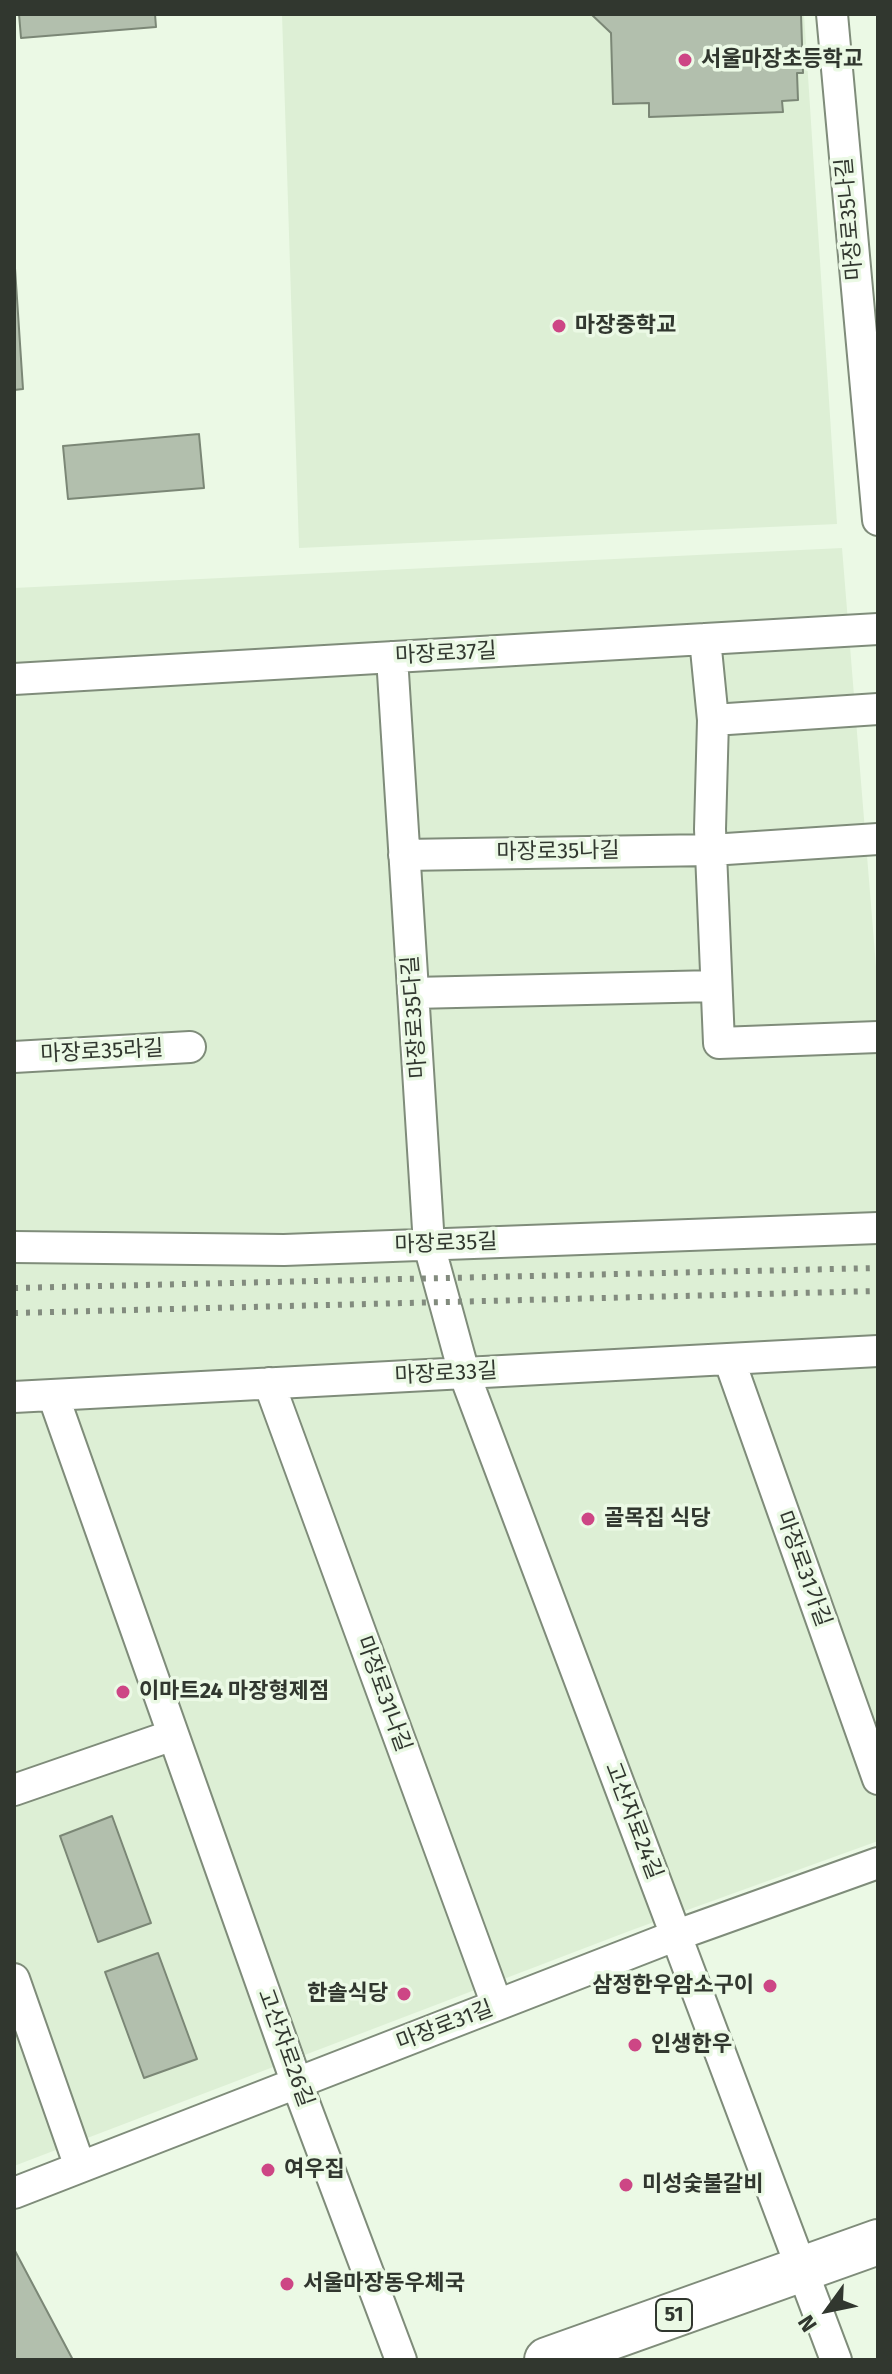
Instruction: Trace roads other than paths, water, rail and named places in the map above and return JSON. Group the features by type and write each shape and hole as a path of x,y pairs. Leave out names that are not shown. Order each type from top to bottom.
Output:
{"main road":[{"name":"51","path":"547,2360 878,2242"}],"street":[{"name":"마장로35나길","path":"832,14 878,520"},
{"name":"마장로37길","path":"14,679 878,629"},
{"path":"705,639 713,720 711,850 719,1043 878,1037"},
{"name":"마장로35다길","path":"392,657 429,1245 464,1373"},
{"path":"713,720 878,709"},
{"name":"마장로35나길","path":"404,855 711,850 878,839"},
{"path":"413,993 716,986"},
{"name":"마장로35라길","path":"14,1057 190,1047"},
{"name":"마장로35길","path":"14,1247 284,1250 878,1228"},
{"name":"마장로33길","path":"14,1397 878,1351"},
{"name":"마장로31가길","path":"729,1359 878,1779"},
{"name":"고산자로24길","path":"464,1373 836,2360"},
{"name":"마장로31나길","path":"269,1383 497,2005"},
{"name":"고산자로26길","path":"53,1395 297,2084 401,2360"},
{"path":"14,1790 173,1735"},
{"name":"마장로31길","path":"14,2193 677,1935 878,1863"},
{"path":"14,1979 80,2167"}],"railway":[{"path":"14,1288 878,1268"},
{"path":"14,1313 878,1291"}],"place":[{"name":"서울마장초등학교","path":"685,60"},
{"name":"마장중학교","path":"559,326"},
{"name":"골목집 식당","path":"588,1519"},
{"name":"이마트24 마장형제점","path":"123,1692"},
{"name":"삼정한우암소구이","path":"770,1986"},
{"name":"한솔식당","path":"404,1994"},
{"name":"인생한우","path":"635,2045"},
{"name":"여우집","path":"268,2170"},
{"name":"미성숯불갈비","path":"626,2185"},
{"name":"서울마장동우체국","path":"287,2284"}]}
